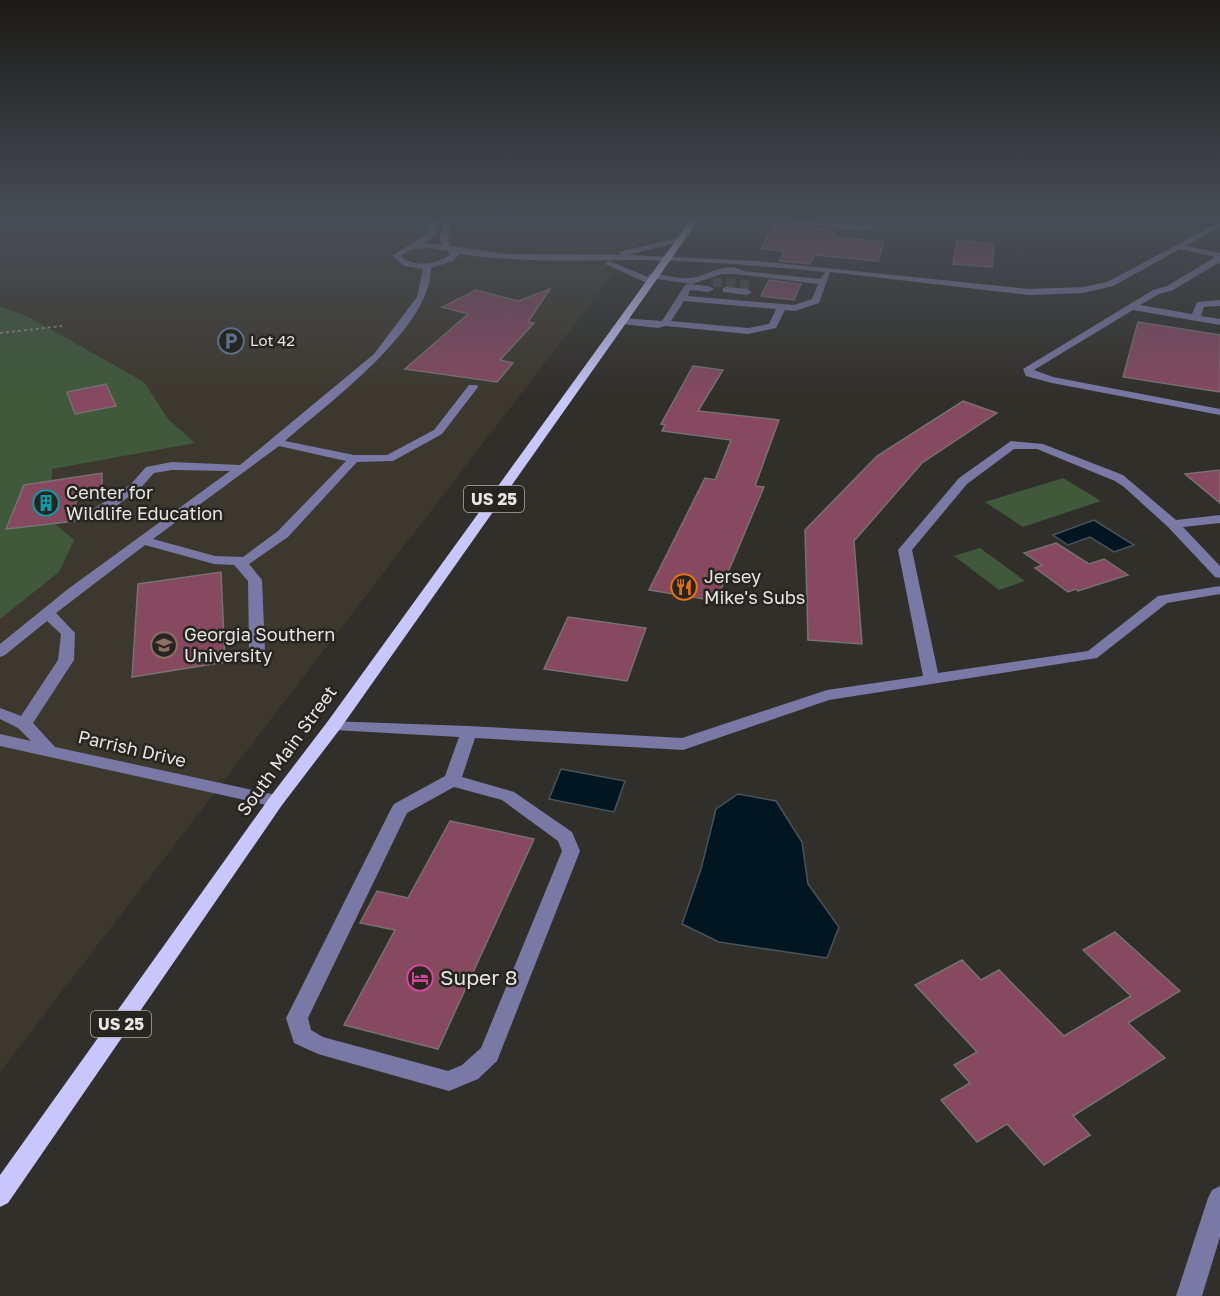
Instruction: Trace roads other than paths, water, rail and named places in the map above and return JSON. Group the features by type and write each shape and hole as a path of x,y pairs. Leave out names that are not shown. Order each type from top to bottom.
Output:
{"main road":[{"name":"South Main Street","path":"0,1195 276,801 334,725 650,279"}],"street":[{"path":"417,278 423,282"},
{"path":"0,652 142,540 258,458 378,356 422,297 423,282 426,278"},
{"path":"665,323 692,283 704,278"},
{"path":"744,278 751,285"},
{"path":"682,298 795,308 816,301 825,278"},
{"path":"900,278 1029,292 1083,290 1123,278"},
{"path":"1185,278 1170,288 1156,292 1028,369 1030,374 1087,388 1220,412"},
{"path":"650,279 711,285"},
{"path":"726,290 751,285 823,282"},
{"path":"741,303 751,285"},
{"path":"1149,310 1169,295 1170,288"},
{"path":"1195,318 1200,304 1220,303"},
{"path":"622,321 748,331 773,326 782,306"},
{"path":"1134,307 1220,322"},
{"path":"276,442 354,459 389,458 438,432 473,387"},
{"path":"931,679 905,550 963,481 1011,445 1039,446 1119,478 1173,524 1220,574"},
{"path":"142,540 214,560 246,561 283,534 354,459"},
{"path":"91,517 135,487 150,470 172,466 242,469"},
{"path":"1173,524 1220,519"},
{"path":"238,561 255,580 257,650"},
{"path":"334,725 683,744 827,695 1092,655 1163,598 1220,590"},
{"path":"24,724 66,660 68,633 47,613"},
{"path":"0,713 24,724 50,751"},
{"path":"452,780 508,796 566,837 571,851 489,1054 470,1072 449,1081 318,1045 302,1036 297,1018 400,809 452,780 469,731"},
{"name":"Parrish Drive","path":"0,741 276,801"},
{"path":"1189,1296 1220,1198"}],"water":[{"path":"1094,520 1134,545 1114,552 1090,537 1068,545 1053,535"},
{"path":"561,769 625,781 614,812 549,799"},
{"path":"738,794 776,801 802,842 808,884 839,927 827,958 719,942 682,924 701,869 716,809"}],"tunnel":[{"path":"713,282 751,285"}],"place":[{"name":"Lot 42","path":"231,341"},
{"name":"Center for Wildlife Education","path":"46,503"},
{"name":"Jersey Mike's Subs","path":"684,587"},
{"name":"Georgia Southern University","path":"164,645"},
{"name":"Super 8","path":"420,978"}]}
